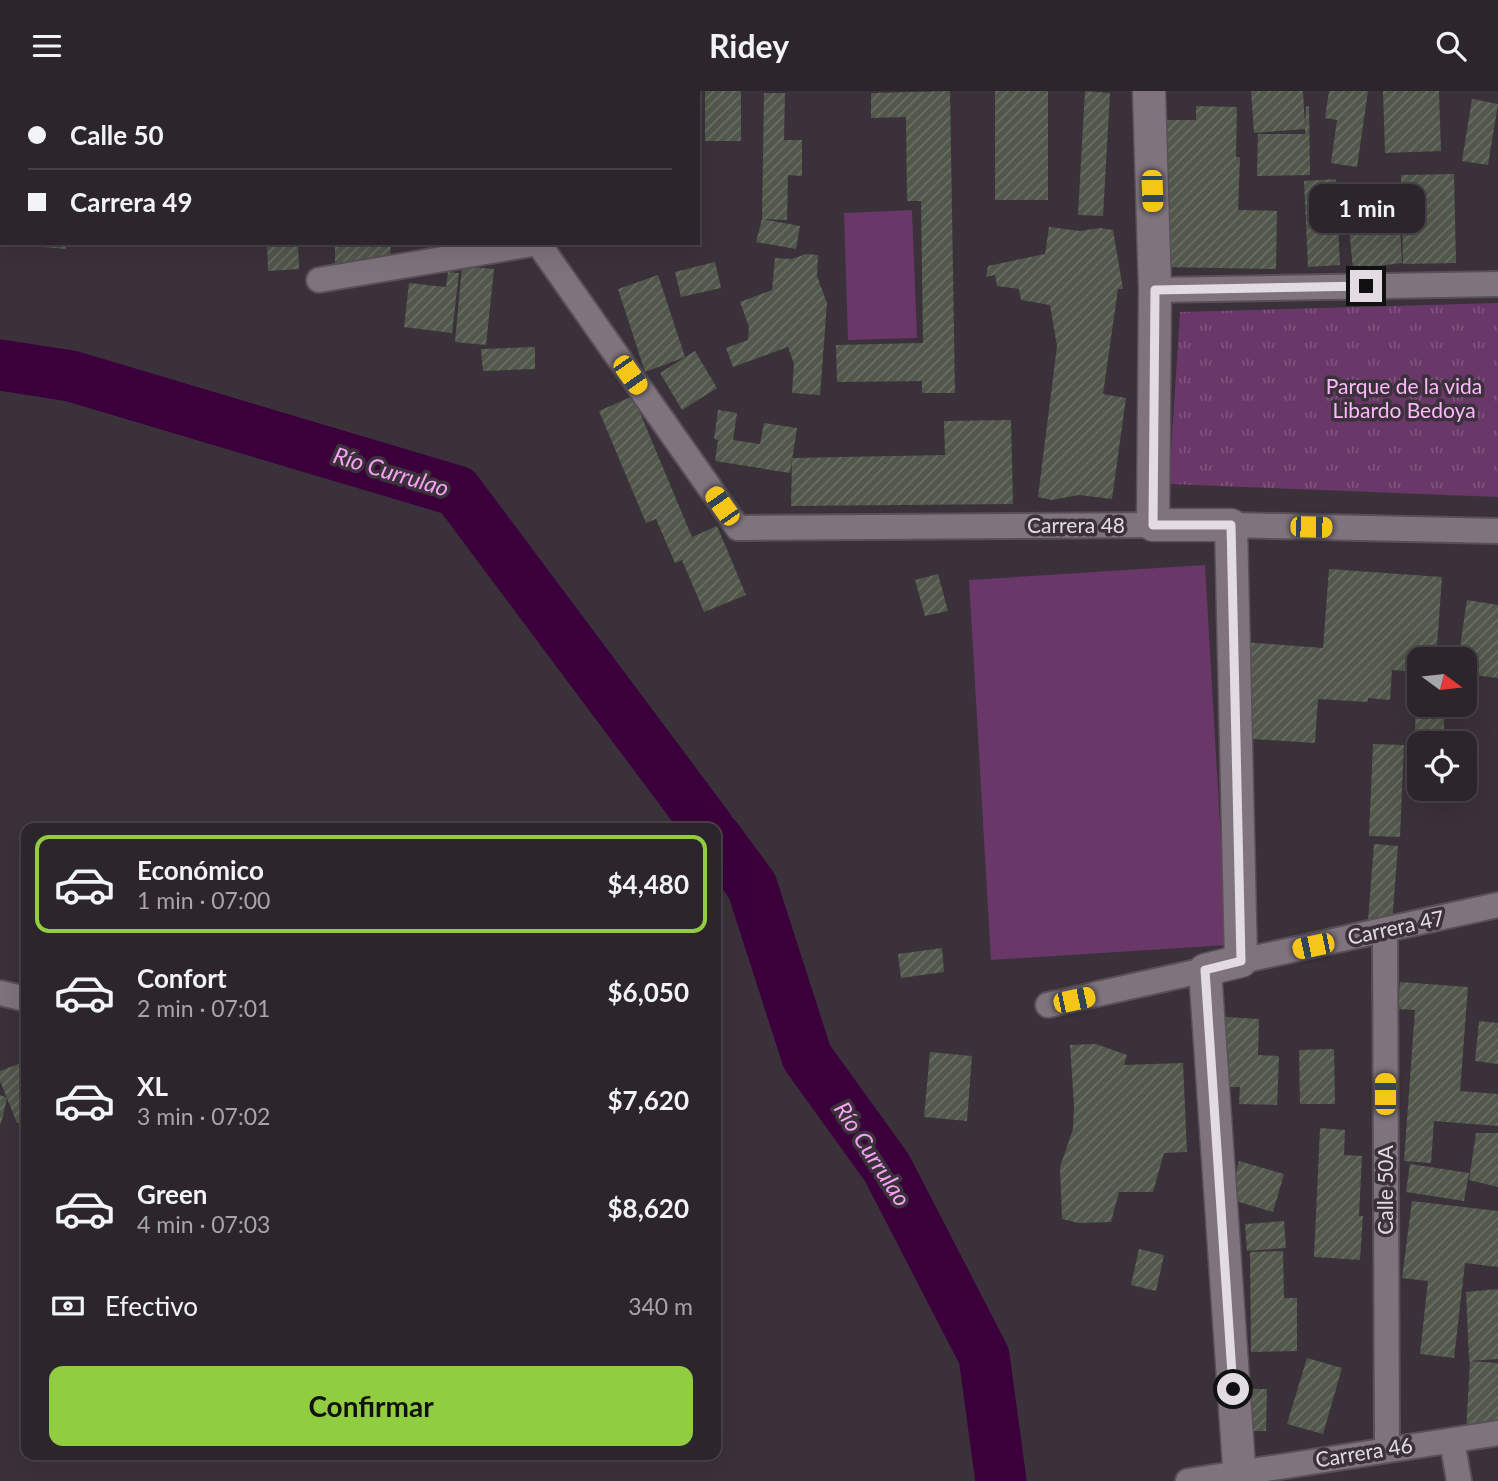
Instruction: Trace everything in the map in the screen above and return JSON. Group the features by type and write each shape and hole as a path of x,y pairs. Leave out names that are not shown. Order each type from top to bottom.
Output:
{"street":[{"path":"1149,91 1155,290 1153,525"},
{"name":"Carrera 48","path":"319,280 526,245"},
{"name":"Carrera 48","path":"539,245 738,528 1231,525 1498,531"},
{"path":"1155,290 1498,284"},
{"path":"1231,525 1241,961"},
{"name":"Carrera 47","path":"1048,1005 1498,905"},
{"name":"Calle 50A","path":"1385,930 1387,1450"},
{"path":"1205,970 1239,1477"},
{"path":"0,993 21,998"},
{"name":"Carrera 46","path":"1188,1481 1239,1477 1498,1433"},
{"path":"1452,1440 1459,1481"}],"green space":[{"path":"912,210 917,338 848,340 844,213"},
{"name":"Parque de la vida Libardo Bedoya","path":"1498,303 1498,497 1169,484 1180,312"},
{"path":"1205,565 1227,945 991,960 969,580"}],"building":[{"path":"705,91 741,91 741,141 705,141"},
{"path":"950,91 955,393 922,393 922,381 837,382 836,345 923,343 921,201 907,201 906,117 871,118 871,93"},
{"path":"995,91 1048,91 1048,200 995,200"},
{"path":"1085,91 1110,93 1103,216 1078,215"},
{"path":"1251,91 1303,91 1305,125 1306,107 1309,106 1310,175 1257,176 1258,134 1305,134 1305,129 1254,133"},
{"path":"1329,91 1368,91 1357,167 1331,163 1337,120 1325,118"},
{"path":"1383,91 1439,91 1441,151 1385,153"},
{"path":"764,93 785,93 784,140 802,140 802,176 788,175 787,220 762,219"},
{"path":"1472,99 1498,104 1488,165 1462,161"},
{"path":"1196,106 1237,107 1236,157 1240,157 1238,210 1277,211 1276,269 1162,267 1165,120 1196,120"},
{"path":"1454,174 1456,263 1403,264 1401,175"},
{"path":"1336,179 1340,265 1308,267 1304,181"},
{"path":"762,219 800,226 796,249 756,242"},
{"path":"1400,223 1402,263 1353,269 1349,228"},
{"path":"1049,227 1080,231 1100,228 1113,230 1123,289 1118,289 1103,394 1126,398 1112,499 1079,495 1052,500 1038,497 1057,346 1050,305 1021,300 1019,289 997,286 995,275 986,277 988,266 1045,254"},
{"path":"66,245 66,249 43,247"},
{"path":"267,245 298,245 299,269 268,271"},
{"path":"335,245 391,245 388,265 335,263"},
{"path":"806,254 818,255 817,276 827,303 820,395 792,393 794,364 788,347 733,367 726,348 748,340 749,327 740,302 772,290 775,258 792,259"},
{"path":"715,262 721,288 681,297 675,272"},
{"path":"462,266 494,269 486,345 455,342"},
{"path":"448,272 459,273 452,333 404,327 409,283 446,287"},
{"path":"658,275 685,357 645,372 618,289"},
{"path":"535,347 535,369 483,371 481,349"},
{"path":"695,351 717,388 682,410 660,373"},
{"path":"633,396 692,537 717,526 746,595 704,612 682,560 675,563 656,519 646,523 599,411"},
{"path":"718,410 737,413 733,440 760,444 764,423 797,428 790,473 715,461 718,440 714,439"},
{"path":"1011,420 1013,504 791,506 792,458 945,455 944,421"},
{"path":"1329,569 1442,577 1437,647 1407,647 1407,671 1392,670 1390,700 1368,698 1368,702 1318,699 1315,743 1237,738 1244,642 1323,648"},
{"path":"938,574 948,611 925,616 915,580"},
{"path":"1467,600 1498,605 1498,678 1477,675 1477,647 1460,647"},
{"path":"1416,717 1444,717 1444,731 1415,731"},
{"path":"1373,744 1404,745 1400,837 1369,836"},
{"path":"1374,844 1398,846 1392,923 1368,921"},
{"path":"942,948 944,972 901,978 898,954"},
{"path":"1400,982 1468,987 1460,1091 1498,1094 1498,1126 1434,1121 1431,1163 1404,1161 1415,1010 1398,1009"},
{"path":"1224,1017 1259,1019 1258,1055 1279,1056 1277,1105 1239,1104 1240,1087 1221,1087"},
{"path":"1479,1021 1498,1023 1498,1064 1475,1061"},
{"path":"1096,1044 1127,1055 1124,1065 1183,1063 1187,1152 1164,1153 1153,1192 1119,1192 1111,1222 1079,1223 1062,1219 1060,1167 1073,1129 1070,1045"},
{"path":"1334,1049 1335,1104 1300,1104 1299,1050"},
{"path":"930,1052 972,1056 967,1121 924,1117"},
{"path":"21,1063 21,1121 17,1123 0,1081 0,1071"},
{"path":"0,1095 7,1098 1,1124 0,1124"},
{"path":"1320,1128 1345,1130 1344,1155 1362,1156 1359,1216 1363,1216 1360,1260 1314,1257"},
{"path":"1476,1133 1498,1133 1498,1187 1469,1180"},
{"path":"1239,1161 1284,1174 1273,1212 1229,1199"},
{"path":"1410,1164 1469,1173 1464,1201 1406,1192"},
{"path":"1412,1201 1498,1211 1498,1267 1465,1263 1454,1358 1420,1354 1428,1281 1402,1278"},
{"path":"1284,1221 1286,1248 1247,1251 1245,1224"},
{"path":"1139,1249 1164,1255 1156,1291 1131,1285"},
{"path":"1283,1251 1284,1298 1297,1298 1297,1351 1251,1352 1250,1252"},
{"path":"1498,1289 1498,1359 1469,1361 1466,1292"},
{"path":"1307,1358 1342,1368 1323,1434 1287,1424"},
{"path":"1470,1361 1498,1363 1498,1435 1466,1433"},
{"path":"1241,1389 1267,1389 1266,1431 1241,1431"}],"waterway":[{"name":"Río Currulao","path":"0,365 71,376 457,491 705,823"},
{"name":"Río Currulao","path":"721,844 752,886 807,1057 887,1168 984,1356 1001,1481"}],"route":[{"path":"1233,1389 1205,970 1241,961 1231,525 1153,525 1155,290 1366,286"}]}
